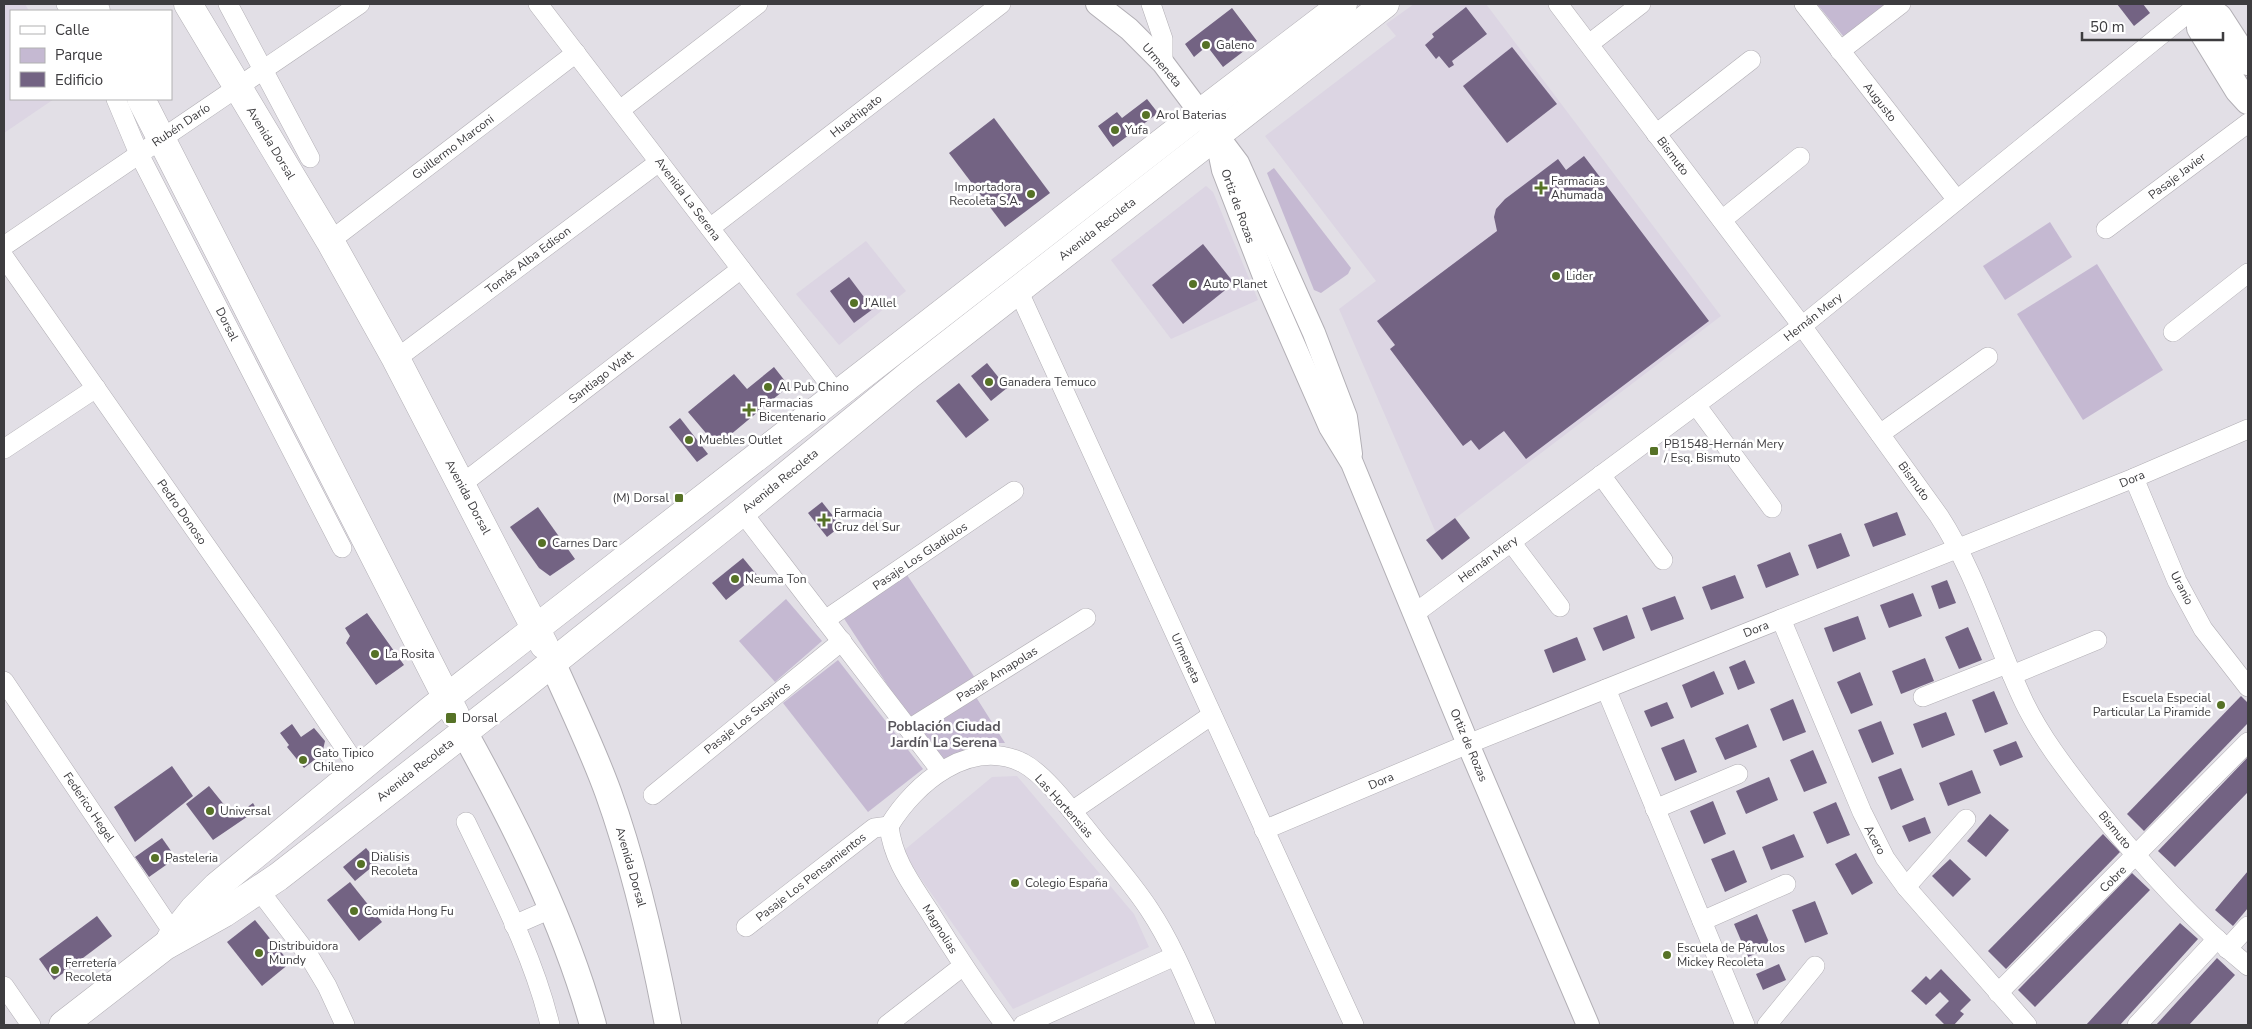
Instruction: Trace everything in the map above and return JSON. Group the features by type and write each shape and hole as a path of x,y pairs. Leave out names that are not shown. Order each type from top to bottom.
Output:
{"main road":[{"name":"Avenida Dorsal","path":"188,4 330,241 396,359 537,628 589,747 617,820 643,908 668,1025"},
{"name":"Avenida Recoleta","path":"77,1021 170,940 194,909 216,886 446,698 1025,248 1344,4"},
{"name":"Avenida Recoleta","path":"170,940 224,913 258,890 464,732 742,512 909,375 1386,4"},
{"path":"2199,4 2220,16 2248,62"},
{"path":"2199,4 2200,28 2238,90 2248,101"},
{"path":"141,100 150,146 511,822 552,908 569,950 593,1025"},
{"path":"1018,290 1015,270 1025,248"},
{"path":"353,817 363,792 363,780 359,769"}],"street":[{"name":"Avenida Dorsal","path":"228,4 310,158"},
{"name":"Rubén Darío","path":"4,246 360,4"},
{"name":"Avenida La Serena","path":"538,4 837,394"},
{"path":"620,110 758,4"},
{"name":"Huachipato","path":"710,228 1002,4"},
{"name":"Urmeneta","path":"1097,4 1130,29 1164,64 1216,136"},
{"path":"1151,4 1163,39 1164,64"},
{"name":"Bismuto","path":"1558,4 1802,326 1939,516 1958,549 2010,670 2041,733 2062,764 2136,856 2222,944 2248,966"},
{"path":"1589,44 1641,4"},
{"name":"Augusto","path":"1804,4 1957,200"},
{"path":"1840,51 1901,4"},
{"name":"Hernán Mery","path":"1414,614 1802,326 2199,4"},
{"name":"Guillermo Marconi","path":"330,241 576,53"},
{"path":"1656,134 1750,60"},
{"name":"Dorsal","path":"117,100 150,146 342,548"},
{"name":"Pasaje Javier","path":"2106,229 2248,123"},
{"name":"Ortiz de Rozas","path":"1216,136 1223,170 1265,279 1330,427 1352,463 1468,744 1588,1025"},
{"path":"1722,220 1800,157"},
{"name":"Tomás Alba Edison","path":"396,359 659,162"},
{"name":"Pedro Donoso","path":"4,257 270,637 359,769"},
{"name":"Santiago Watt","path":"462,484 741,269"},
{"path":"2173,332 2248,273"},
{"name":"Urmeneta","path":"1018,290 1354,1025"},
{"path":"1880,434 1988,357"},
{"path":"4,448 96,388"},
{"path":"1696,405 1772,508"},
{"name":"Dora","path":"1264,830 1468,744 2134,478 2248,429"},
{"path":"1601,475 1663,560"},
{"name":"Uranio","path":"2134,478 2177,581 2204,629 2248,687"},
{"name":"Pasaje Los Gladiolos","path":"825,620 1014,491"},
{"path":"742,512 941,771 899,809 888,826"},
{"path":"1511,542 1560,607"},
{"name":"Pasaje Amapolas","path":"909,729 1086,618"},
{"name":"Acero","path":"1781,619 1869,828 1885,858 1906,887 2027,1025"},
{"path":"1923,697 2097,640"},
{"name":"Pasaje Los Suspiros","path":"653,795 842,642"},
{"name":"Federico Hegel","path":"4,681 170,940"},
{"path":"1606,689 1745,1025"},
{"path":"1072,811 1212,715"},
{"name":"Cobre","path":"1998,993 2248,742"},
{"name":"Las Hortensias","path":"941,771 965,758 1000,755 1024,763 1043,780 1072,811 1149,909 1175,956 1206,1025"},
{"path":"1655,809 1738,774"},
{"path":"1906,887 1966,819"},
{"path":"466,822 514,925 537,981 550,1025"},
{"name":"Pasaje Los Pensamientos","path":"746,927 874,828 888,826"},
{"name":"Magnolias","path":"888,826 891,845 900,865 963,966 1005,1025"},
{"path":"1702,921 1786,884"},
{"path":"258,890 309,956 327,986 345,1025"},
{"path":"514,925 552,908"},
{"path":"2137,1025 2222,944 2248,926"},
{"path":"1023,1025 1175,956"},
{"path":"887,1025 963,966"},
{"path":"1767,1025 1815,966"},
{"path":"4,986 31,1025"}],"shaded area":[{"path":"4,4 25,4 28,10 10,10 10,100 53,100 4,133"},
{"path":"1414,4 1486,4 1721,316 1436,533 1339,309 1376,281 1265,136 1396,36 1386,24"},
{"path":"1206,186 1213,192 1258,300 1171,339 1111,260"},
{"path":"866,241 906,291 839,345 796,294"},
{"name":"Colegio España","path":"1017,776 1134,914 1149,947 1013,1009 902,852 992,777"}],"green space":[{"path":"1817,4 1886,4 1844,37"},
{"path":"1274,168 1351,268 1348,274 1321,293 1314,290 1267,173"},
{"path":"2050,222 2072,257 2005,300 1983,266"},
{"path":"2097,264 2163,370 2083,420 2017,314"},
{"path":"907,575 975,678 911,721 843,617"},
{"path":"786,599 822,641 775,682 739,641"},
{"path":"838,660 923,769 868,812 783,703"},
{"path":"976,697 1005,743 978,743 942,766 920,732"}],"building":[{"path":"2117,4 2143,4 2150,13 2134,26"},
{"path":"1466,7 1487,34 1452,61 1454,65 1449,68 1439,56 1436,59 1425,45 1434,37 1432,34"},
{"path":"1232,8 1257,41 1223,67 1207,46 1194,57 1185,44"},
{"path":"1512,47 1557,104 1507,143 1463,86"},
{"path":"1147,99 1158,113 1113,147 1098,126 1117,112 1122,118"},
{"path":"994,118 1050,193 1005,227 949,153"},
{"name":"Lider","path":"1584,156 1709,321 1526,459 1504,431 1479,450 1471,440 1463,446 1390,349 1395,345 1377,321 1497,231 1494,217 1496,209 1505,199 1558,159 1566,170"},
{"name":"Auto Planet","path":"1203,244 1234,283 1183,324 1152,285"},
{"name":"J'Allel","path":"849,277 873,309 854,323 830,291"},
{"name":"Ganadera Temuco","path":"987,363 1007,388 991,401 971,376"},
{"path":"774,367 789,386 717,446 688,412 734,374 747,389"},
{"path":"959,383 989,420 966,438 936,401"},
{"name":"Muebles Outlet","path":"680,418 708,454 697,462 669,427"},
{"name":"Farmacia Cruz del Sur","path":"822,502 841,526 827,537 808,513"},
{"name":"Carnes Darc","path":"538,507 575,559 550,576 539,568 510,527"},
{"path":"1897,512 1906,535 1873,547 1864,524"},
{"path":"1455,518 1470,538 1442,560 1426,540"},
{"path":"1841,533 1850,556 1817,569 1808,545"},
{"path":"1790,552 1799,575 1766,588 1757,565"},
{"name":"Neuma Ton","path":"743,558 757,575 726,600 712,583"},
{"path":"1735,575 1744,598 1711,610 1702,587"},
{"path":"1947,580 1956,603 1939,609 1931,586"},
{"path":"1913,593 1922,616 1889,628 1880,605"},
{"path":"1675,596 1684,619 1651,631 1642,608"},
{"name":"La Rosita","path":"367,613 404,665 376,685 346,643 350,636 345,628"},
{"path":"1627,615 1635,638 1603,651 1593,628"},
{"path":"1858,616 1866,639 1833,652 1824,628"},
{"path":"1968,627 1982,660 1959,669 1945,637"},
{"path":"1577,637 1586,660 1553,673 1544,650"},
{"path":"1925,658 1934,681 1901,694 1892,671"},
{"path":"1745,660 1755,683 1738,690 1729,667"},
{"path":"1714,671 1724,694 1691,708 1682,685"},
{"path":"1860,672 1873,705 1851,714 1837,682"},
{"path":"1994,691 2008,724 1985,733 1972,700"},
{"path":"2241,696 2248,703 2248,723 2144,831 2127,814"},
{"path":"1793,699 1806,732 1783,741 1770,709"},
{"path":"1667,702 1674,718 1651,727 1644,711"},
{"path":"1946,712 1955,735 1922,748 1913,724"},
{"path":"1881,721 1894,754 1872,763 1858,730"},
{"path":"292,724 301,737 314,728 325,741 322,754 304,768 287,747 289,745 280,733"},
{"path":"1748,724 1757,747 1725,760 1715,738"},
{"path":"1684,739 1697,772 1675,781 1661,748"},
{"path":"2016,741 2023,757 2000,766 1993,750"},
{"path":"1813,750 1827,783 1804,792 1790,760"},
{"path":"2248,757 2248,792 2175,867 2158,851"},
{"path":"172,766 193,796 135,842 114,807"},
{"path":"1901,768 1914,800 1891,810 1878,777"},
{"path":"1972,770 1981,793 1948,806 1939,783"},
{"path":"1769,777 1778,800 1746,814 1736,791"},
{"name":"Universal","path":"209,786 234,817 253,803 257,810 213,840 186,804"},
{"path":"1713,801 1726,834 1704,844 1690,811"},
{"path":"1836,802 1850,835 1827,844 1813,812"},
{"path":"1990,814 2009,830 1986,857 1967,841"},
{"path":"1925,817 1931,833 1909,842 1902,826"},
{"path":"1794,834 1804,857 1771,870 1762,847"},
{"path":"2103,834 2120,852 2006,969 1988,951"},
{"name":"Pasteleria","path":"162,838 176,858 149,877 135,857"},
{"name":"Dialisis Recoleta","path":"366,848 378,862 355,881 343,867"},
{"path":"1734,850 1747,882 1725,892 1711,859"},
{"path":"1856,853 1873,883 1852,895 1835,864"},
{"path":"1950,859 1971,879 1953,897 1932,876"},
{"path":"2248,871 2248,908 2233,926 2215,910"},
{"path":"2132,873 2150,890 2035,1007 2018,990"},
{"name":"Comida Hong Fu","path":"350,882 382,922 359,941 327,900"},
{"path":"1815,901 1828,934 1805,943 1792,910"},
{"path":"1757,914 1771,947 1748,957 1734,924"},
{"path":"97,916 112,936 54,980 39,959"},
{"name":"Distribuidora Mundy","path":"255,920 290,963 262,986 227,942"},
{"path":"2180,923 2198,939 2120,1025 2086,1025"},
{"path":"2217,958 2235,975 2189,1025 2156,1025"},
{"path":"1779,964 1786,980 1763,990 1756,974"},
{"path":"1941,969 1971,1000 1960,1011 1964,1014 1954,1025 1945,1025 1935,1015 1949,1001 1940,992 1926,1005 1911,991 1926,976 1930,980"}],"place":[{"name":"Galeno","path":"1206,45"},
{"name":"Arol Baterias","path":"1146,115"},
{"name":"Yufa","path":"1115,130"},
{"name":"Farmacias Ahumada","path":"1541,188"},
{"name":"Importadora Recoleta S.A.","path":"1031,194"},
{"name":"Lider","path":"1556,276"},
{"name":"Auto Planet","path":"1193,284"},
{"name":"J'Allel","path":"854,303"},
{"name":"Ganadera Temuco","path":"989,382"},
{"name":"Al Pub Chino","path":"768,387"},
{"name":"Farmacias Bicentenario","path":"749,410"},
{"name":"Muebles Outlet","path":"689,440"},
{"name":"PB1548-Hernán Mery / Esq. Bismuto","path":"1654,451"},
{"name":"(M) Dorsal","path":"679,498"},
{"name":"Farmacia Cruz del Sur","path":"824,520"},
{"name":"Carnes Darc","path":"542,543"},
{"name":"Neuma Ton","path":"735,579"},
{"name":"La Rosita","path":"375,654"},
{"name":"Escuela Especial Particular La Piramide","path":"2221,705"},
{"name":"Dorsal","path":"451,718"},
{"name":"Gato Tipico Chileno","path":"303,760"},
{"name":"Universal","path":"210,811"},
{"name":"Pasteleria","path":"155,858"},
{"name":"Dialisis Recoleta","path":"361,864"},
{"name":"Colegio España","path":"1015,883"},
{"name":"Comida Hong Fu","path":"354,911"},
{"name":"Distribuidora Mundy","path":"259,953"},
{"name":"Escuela de Párvulos Mickey Recoleta","path":"1667,955"},
{"name":"Ferretería Recoleta","path":"55,970"}],"district":[{"name":"Población Ciudad Jardín La Serena","path":"944,734"}]}
